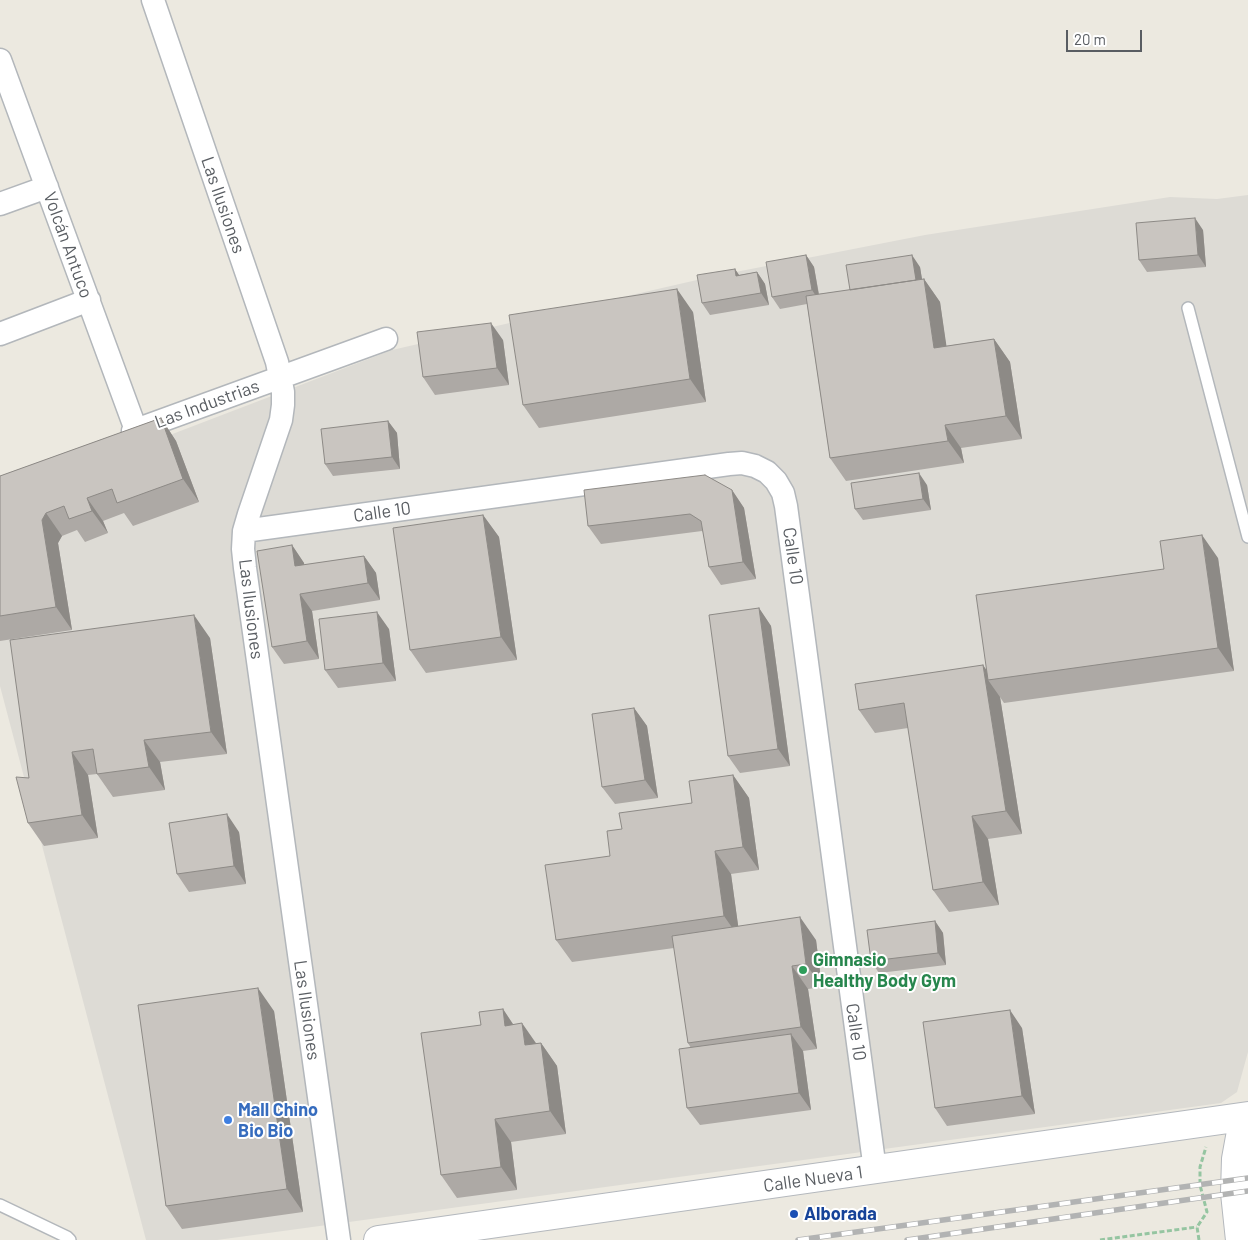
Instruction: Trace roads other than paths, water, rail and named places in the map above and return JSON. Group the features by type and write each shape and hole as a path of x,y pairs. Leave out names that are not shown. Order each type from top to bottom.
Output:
{"main road":[{"name":"Calle Nueva 1","path":"378,1240 1248,1116"},
{"path":"1240,1240 1236,1193 1236,1159 1240,1137 1248,1122"}],"street":[{"name":"Las Ilusiones","path":"153,0 281,378 283,392 281,420 244,531 244,568 339,1240"},
{"name":"Volcán Antuco","path":"2,70 89,300 127,433"},
{"path":"0,204 47,187"},
{"path":"0,334 89,300"},
{"name":"Las Industrias","path":"127,433 386,339"},
{"name":"Calle 10","path":"244,531 729,464 742,463 755,466 767,472 783,493 786,506 874,1170"}],"lane":[{"path":"1188,308 1248,537"},
{"path":"0,1205 70,1240"}],"railway":[{"path":"798,1240 1248,1178"},
{"path":"907,1240 1248,1191"}],"place":[{"name":"Gimnasio Healthy Body Gym","path":"803,970"},
{"name":"Mall Chino Bio Bio","path":"228,1120"},
{"name":"Alborada","path":"794,1214"}]}
